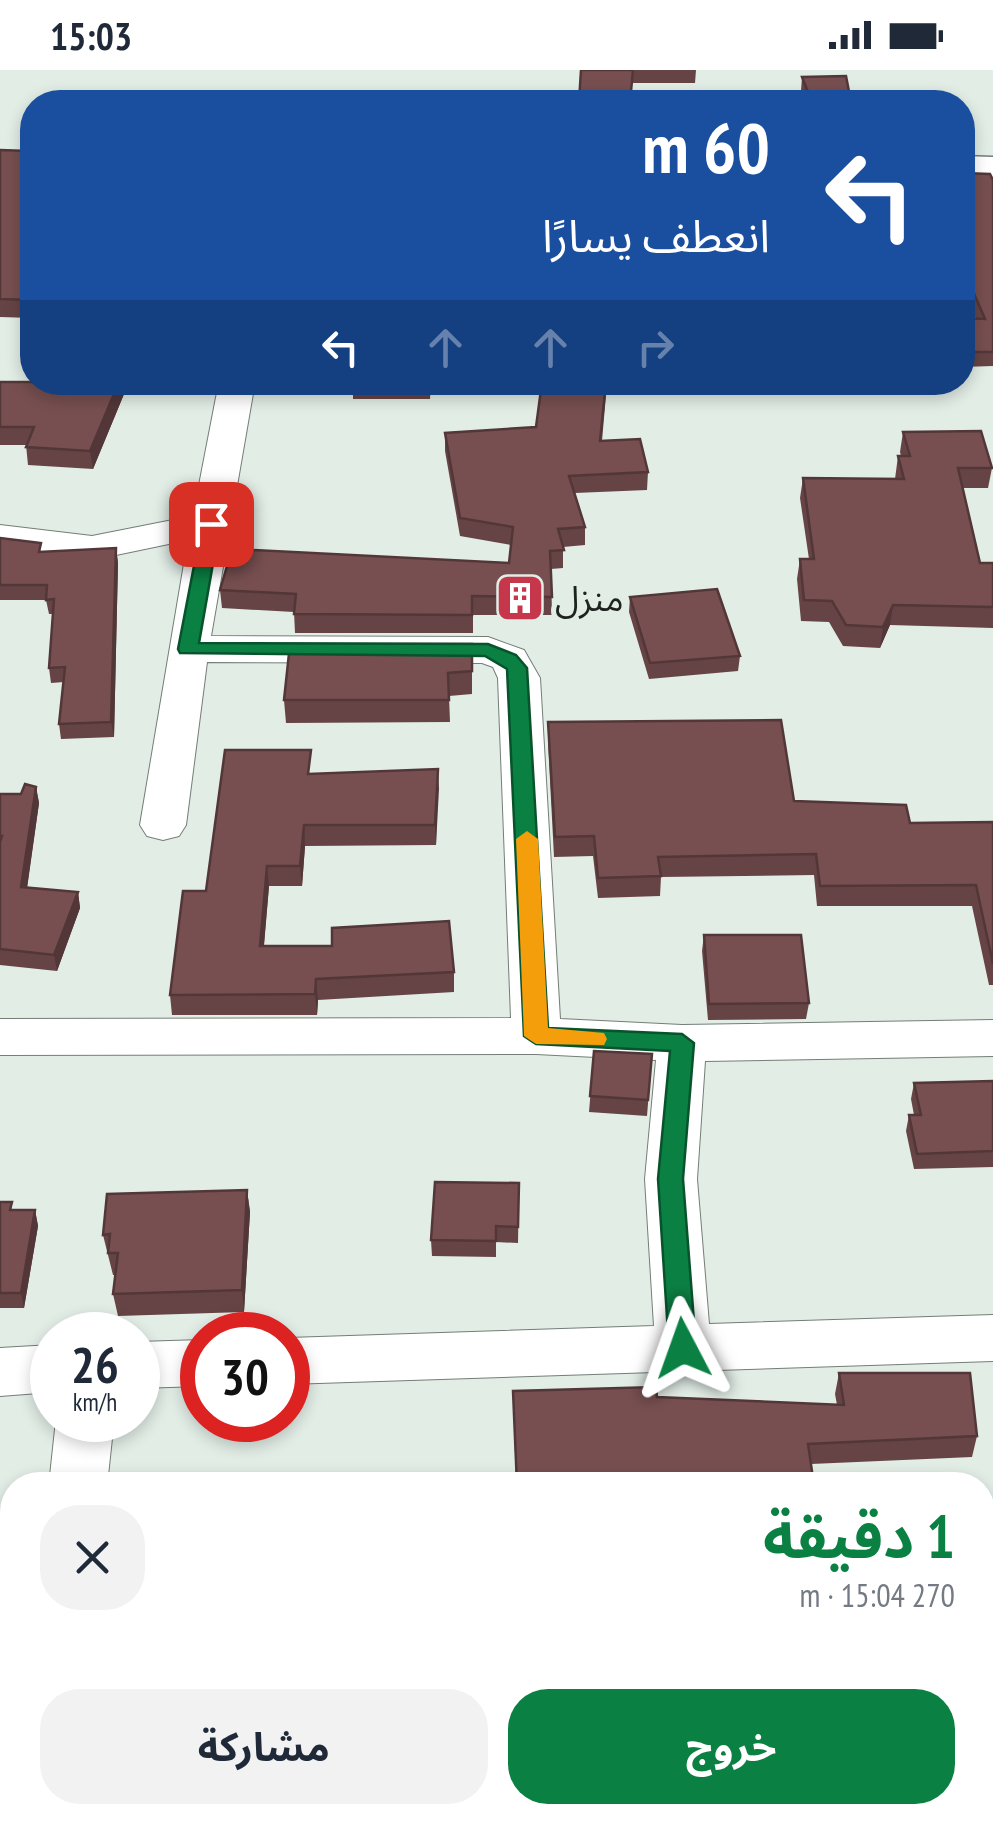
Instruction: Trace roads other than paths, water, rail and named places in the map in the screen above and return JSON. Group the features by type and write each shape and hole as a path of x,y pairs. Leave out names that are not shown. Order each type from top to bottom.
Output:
{"street":[{"path":"164,825 188,649 235,395"},
{"path":"0,536 92,548 211,524"},
{"path":"188,649 488,650 509,659 519,678 536,1036"},
{"path":"0,1037 536,1036 682,1043 993,1038"},
{"path":"682,1043 671,1179 683,1348"},
{"path":"310,1360 993,1338"},
{"path":"0,1372 30,1370"},
{"path":"79,1472 83,1442"}],"place":[{"name":"منزل","path":"520,598"}]}
